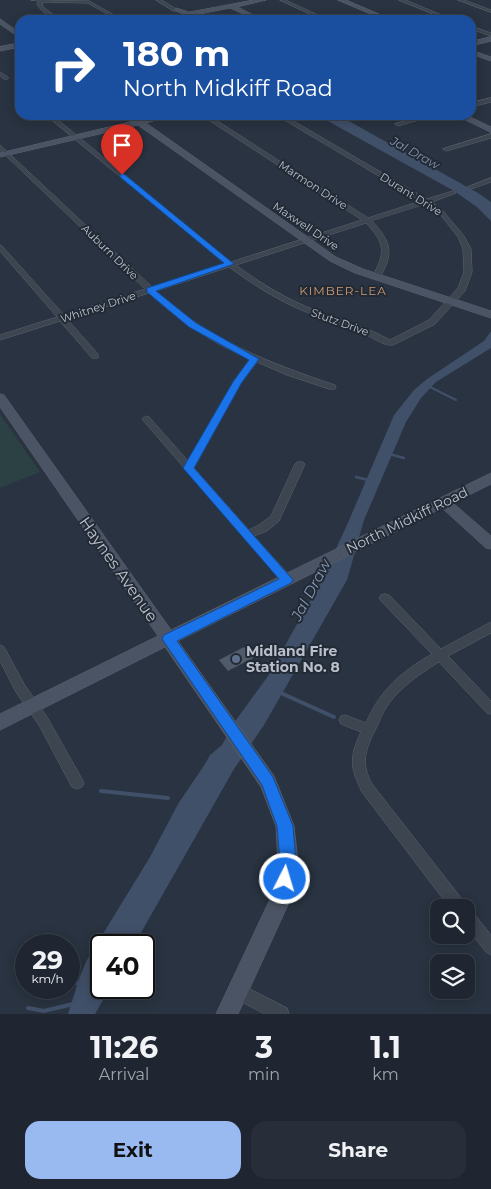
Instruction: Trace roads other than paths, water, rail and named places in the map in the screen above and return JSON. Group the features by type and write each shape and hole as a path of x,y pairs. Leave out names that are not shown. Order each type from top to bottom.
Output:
{"street":[{"path":"33,0 89,2 112,15"},
{"path":"158,0 176,10 189,14 263,0"},
{"path":"219,0 250,15"},
{"path":"282,0 316,15"},
{"path":"342,0 378,15"},
{"path":"401,0 439,15"},
{"path":"460,0 491,11"},
{"path":"40,1 41,8 52,15"},
{"path":"0,21 15,32"},
{"path":"476,29 491,35"},
{"path":"476,43 491,39"},
{"path":"0,49 15,46"},
{"path":"476,54 491,59"},
{"path":"0,73 6,78"},
{"path":"476,104 491,100"},
{"name":"Stutz Drive","path":"54,120 258,285 289,302 365,330 390,342"},
{"name":"Maxwell Drive","path":"137,120 334,259 376,277 491,314"},
{"path":"3,154 148,120"},
{"name":"Marmon Drive","path":"212,120 367,220 380,233 386,247 385,263 376,277"},
{"name":"Durant Drive","path":"288,120 426,201 453,223 462,236 467,249 468,272 462,289 453,302 432,322 390,342"},
{"path":"398,124 413,120"},
{"path":"470,120 491,130"},
{"path":"446,150 491,136"},
{"name":"Auburn Drive","path":"0,147 3,154 150,290 192,325 255,359 332,387"},
{"path":"471,187 491,180"},
{"name":"Whitney Drive","path":"0,338 453,193"},
{"path":"0,248 95,356"},
{"path":"188,468 237,382 255,359"},
{"name":"Haynes Avenue","path":"0,398 251,756 268,782 285,826 288,862 282,896 228,1014"},
{"path":"146,419 287,580"},
{"path":"247,535 263,528 275,518 300,464"},
{"name":"North Midkiff Road","path":"0,722 491,478"},
{"path":"443,502 491,544"},
{"path":"385,598 491,709"},
{"path":"453,899 361,778 357,762 359,750 381,704 406,676 491,627"},
{"path":"0,650 20,688 44,721 76,783"},
{"path":"345,720 369,730"},
{"path":"475,927 491,947"},
{"path":"238,991 281,1014"}],"water":[{"path":"326,120 347,120 478,193 491,202 491,221 477,207 454,191"},
{"path":"491,331 491,348 436,382 421,398 406,422 364,520 347,580 264,725 234,769 140,934 103,934 150,857 178,804 210,755 222,745 236,720 268,676 320,583 394,415 414,390 427,379 484,341"},
{"path":"90,955 90,999 104,999 95,1014 68,1014 73,999 80,999 80,976"}],"waterway":[{"path":"428,386 456,400"},
{"path":"389,454 404,458"},
{"path":"356,477 368,480"},
{"path":"283,694 334,717"},
{"path":"101,791 168,798"},
{"path":"28,1008 44,1011 73,1004"}],"place":[{"name":"Midland Fire Station No. 8","path":"236,659"}],"district":[{"name":"KIMBER-LEA","path":"343,291"}],"water label":[{"name":"Jal Draw","path":"415,153"},
{"name":"Jal Draw","path":"311,590"}]}
